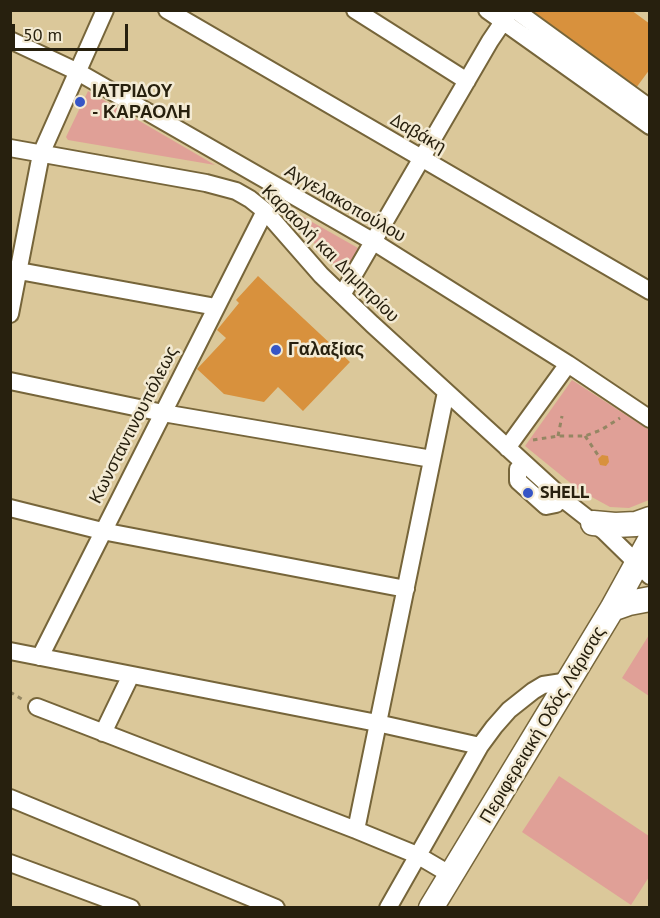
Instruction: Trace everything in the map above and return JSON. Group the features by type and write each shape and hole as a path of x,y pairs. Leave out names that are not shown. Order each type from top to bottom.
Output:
{"highway":[{"path":"593,523 636,524 650,519"},
{"name":"Περιφερειακή Οδός Λάρισας","path":"431,908 612,609 643,570 650,540"},
{"path":"612,609 650,599"}],"street":[{"path":"10,314 41,154 105,10"},
{"name":"Δαβάκη","path":"167,10 650,291"},
{"path":"355,10 467,81"},
{"path":"487,10 510,14 650,108"},
{"path":"342,295 467,81 510,14"},
{"path":"510,14 650,126"},
{"name":"Αγγελακοπούλου","path":"10,40 78,72 374,242 568,364 650,419"},
{"name":"Καραολή και Δημητρίου","path":"10,148 224,187 250,199 265,211 321,275 342,295 643,570"},
{"name":"Κωνσταντινουπόλεως","path":"40,657 265,211"},
{"path":"19,271 216,307"},
{"path":"507,448 568,364"},
{"path":"10,381 163,413 432,459"},
{"path":"356,830 446,392"},
{"path":"518,469 518,481 546,506 556,504"},
{"path":"10,508 102,531 406,589"},
{"path":"10,651 377,723 480,746"},
{"path":"103,733 131,675"},
{"path":"388,908 480,746 509,710 527,694 543,685 569,681"},
{"path":"37,707 356,830 417,855 451,875"},
{"path":"10,798 268,906"},
{"path":"10,863 131,908"}],"path":[{"path":"518,434 528,441 558,436 585,436 614,422 630,405"},
{"path":"558,436 562,416"},
{"path":"585,436 600,458"}],"shaded area":[{"path":"88,91 215,165 68,140 66,137"},
{"path":"275,201 358,248 343,275 343,274"},
{"path":"572,380 649,430 649,500 629,508 610,507 579,490 525,446"},
{"path":"649,635 650,696 622,678"},
{"path":"559,776 649,836 649,877 631,905 522,832"}],"building":[{"path":"521,10 631,10 650,24 650,69 633,92"},
{"name":"Γαλαξίας","path":"258,276 350,362 303,411 278,387 264,402 224,394 197,369 226,338 217,330 239,303 236,300"},
{"path":"602,455 608,456 609,462 606,466 600,465 598,459"}],"place":[{"name":"ΙΑΤΡΙΔΟΥ - ΚΑΡΑΟΛΗ","path":"80,102"},
{"name":"Γαλαξίας","path":"276,350"},
{"name":"SHELL","path":"528,493"}]}
